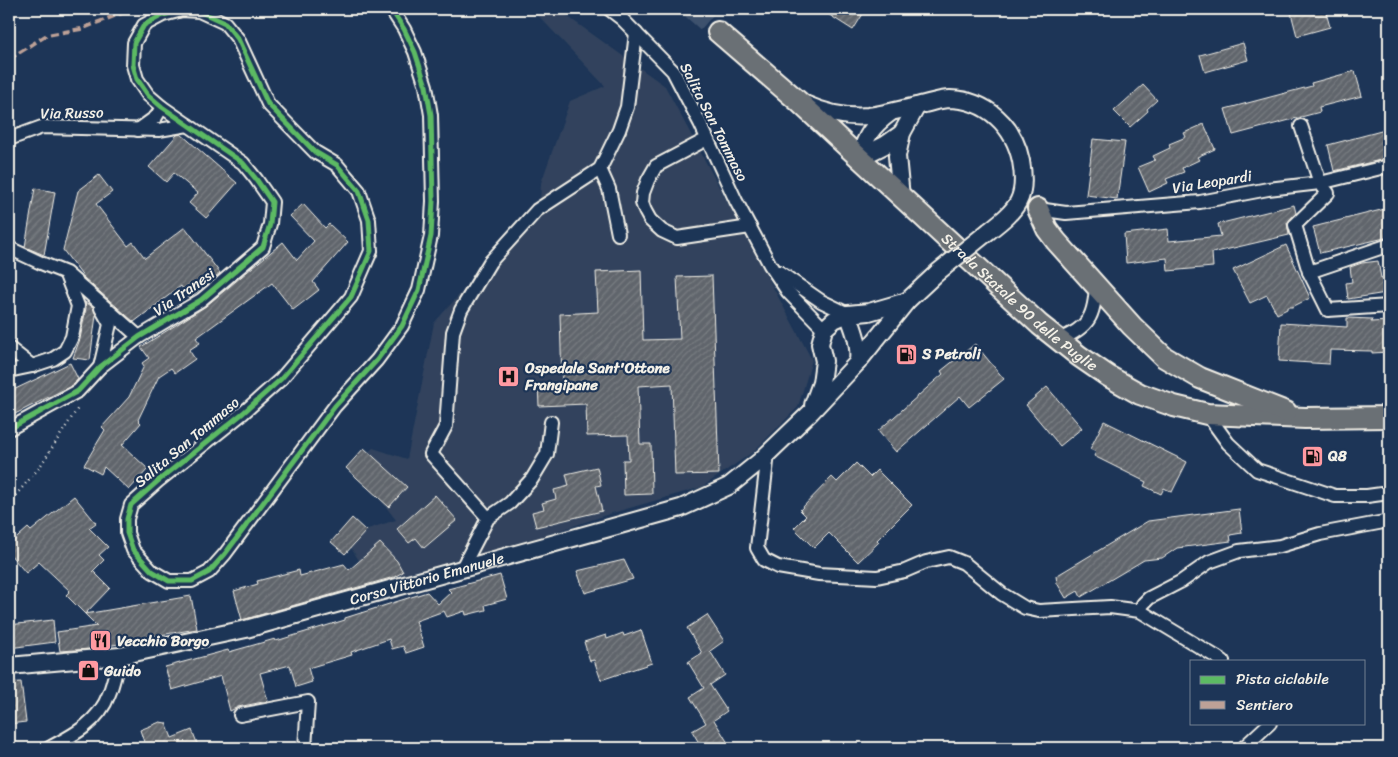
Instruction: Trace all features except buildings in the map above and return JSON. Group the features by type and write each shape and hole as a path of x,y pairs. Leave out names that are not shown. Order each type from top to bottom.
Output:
{"main road":[{"name":"Strada Statale 90 delle Puglie","path":"718,32 798,101 1058,340 1078,356 1140,394 1174,406 1207,414 1305,418 1389,417"},
{"path":"1038,209 1047,229 1056,241 1132,326 1164,357 1200,378 1305,418"}],"street":[{"name":"Salita San Tommaso","path":"162,107 148,95 137,79 132,65 134,43 144,25 163,15 182,10 199,11 225,24 238,39 268,104 316,152 337,165 360,191 369,220 371,250 351,298 282,379 244,413 158,481 132,505 127,519 127,533 133,550 152,571 169,581 192,581 209,572 225,554 335,406 377,360 402,326 419,290 431,236 433,200 431,115 426,86 415,52 404,29 391,9"},
{"name":"Salita San Tommaso","path":"609,9 622,19 673,71 770,265 788,292 824,329"},
{"path":"488,518 431,454 446,426 453,332 461,310 490,262 537,210 600,169 619,130 627,107 636,33"},
{"path":"798,101 824,113 852,116 892,112 948,99 967,101 981,106 994,114 1011,134 1018,151 1024,178 1022,197 1038,209"},
{"path":"901,197 897,156 902,134 917,106"},
{"path":"138,130 156,117 162,107"},
{"name":"Via Tranesi","path":"9,429 78,391 100,367 139,337 201,300 263,247 270,224 272,202 243,163 162,107"},
{"path":"859,158 867,136 875,124 892,112"},
{"name":"Via Russo","path":"9,139 42,127 159,130 188,125"},
{"path":"1301,126 1320,183 1328,193 1295,224 1309,272 1328,310 1389,306"},
{"path":"859,158 880,148 902,134"},
{"path":"707,138 656,166 643,193 642,203 645,212 650,220 662,231 677,238 750,227"},
{"name":"Via Leopardi","path":"1038,209 1066,213 1200,202 1268,189 1320,183 1389,166"},
{"path":"600,169 609,189 618,234"},
{"name":"Corso Vittorio Emanuele","path":"9,666 120,656 246,629 681,508 729,486 768,453 811,412 858,362 907,301 938,272 1010,215 1022,197"},
{"path":"1309,272 1389,245"},
{"path":"9,248 66,273 139,337"},
{"name":"Salita San Tommaso","path":"770,265 820,302 848,314"},
{"path":"9,372 53,359 65,352 72,337 78,306 66,273"},
{"path":"1058,340 1073,334 1090,316 1095,306 1096,284"},
{"path":"96,300 110,324 100,367"},
{"name":"Corso Vittorio Emanuele","path":"811,412 821,383 824,361 820,344 824,329 834,320 848,314 869,312 907,301"},
{"path":"824,361 839,365 858,362 859,350 856,333 848,314"},
{"path":"9,348 32,366"},
{"path":"1207,414 1228,444 1257,470 1335,496 1367,496 1389,493"},
{"path":"462,568 488,518 510,503 532,479 547,454 550,422"},
{"path":"768,453 757,548 764,560 778,567 819,574 877,578 905,571 926,562 949,557 964,563 1002,594 1025,608 1039,611 1110,607 1140,611 1221,660"},
{"path":"1140,611 1143,604 1150,598 1182,581 1209,562 1238,551 1280,546 1320,534 1389,521"},
{"path":"49,748 74,735 95,719 109,695 120,656"},
{"path":"240,715 308,702 305,748"},
{"path":"1242,748 1269,724"}],"path":[{"path":"9,503 39,468 66,424 82,403"}],"shaded area":[{"path":"532,9 557,9 665,86 812,360 798,407 753,452 702,487 609,514 511,547 373,582 351,548 361,531 396,520 354,465 373,448 407,459 434,323 460,294 483,273 540,203 541,183 570,101 605,86"}],"tunnel":[{"path":"692,9 718,32"}],"marked path":[{"path":"9,59 47,35 81,29 132,9"}],"cycle path":[{"path":"9,429 78,391 100,367 139,337 201,300 263,247 270,224 272,202 256,179 243,163 162,107 148,95 137,79 133,65 134,43 144,25 163,15 182,10 199,11 225,23 238,39 268,104 315,152 337,165 359,191 369,220 371,251 351,297 281,379 243,413 131,505 127,519 127,533 133,550 152,571 169,581 192,581 209,572 225,554 335,406 377,360 402,326 419,290 431,236 433,201 431,115 426,86 415,52 404,29 391,9"}],"place":[{"name":"S Petroli","path":"906,354"},
{"name":"Ospedale Sant'Ottone Frangipane","path":"509,377"},
{"name":"Q8","path":"1312,456"},
{"name":"Vecchio Borgo","path":"101,641"},
{"name":"Guido","path":"88,671"}]}
